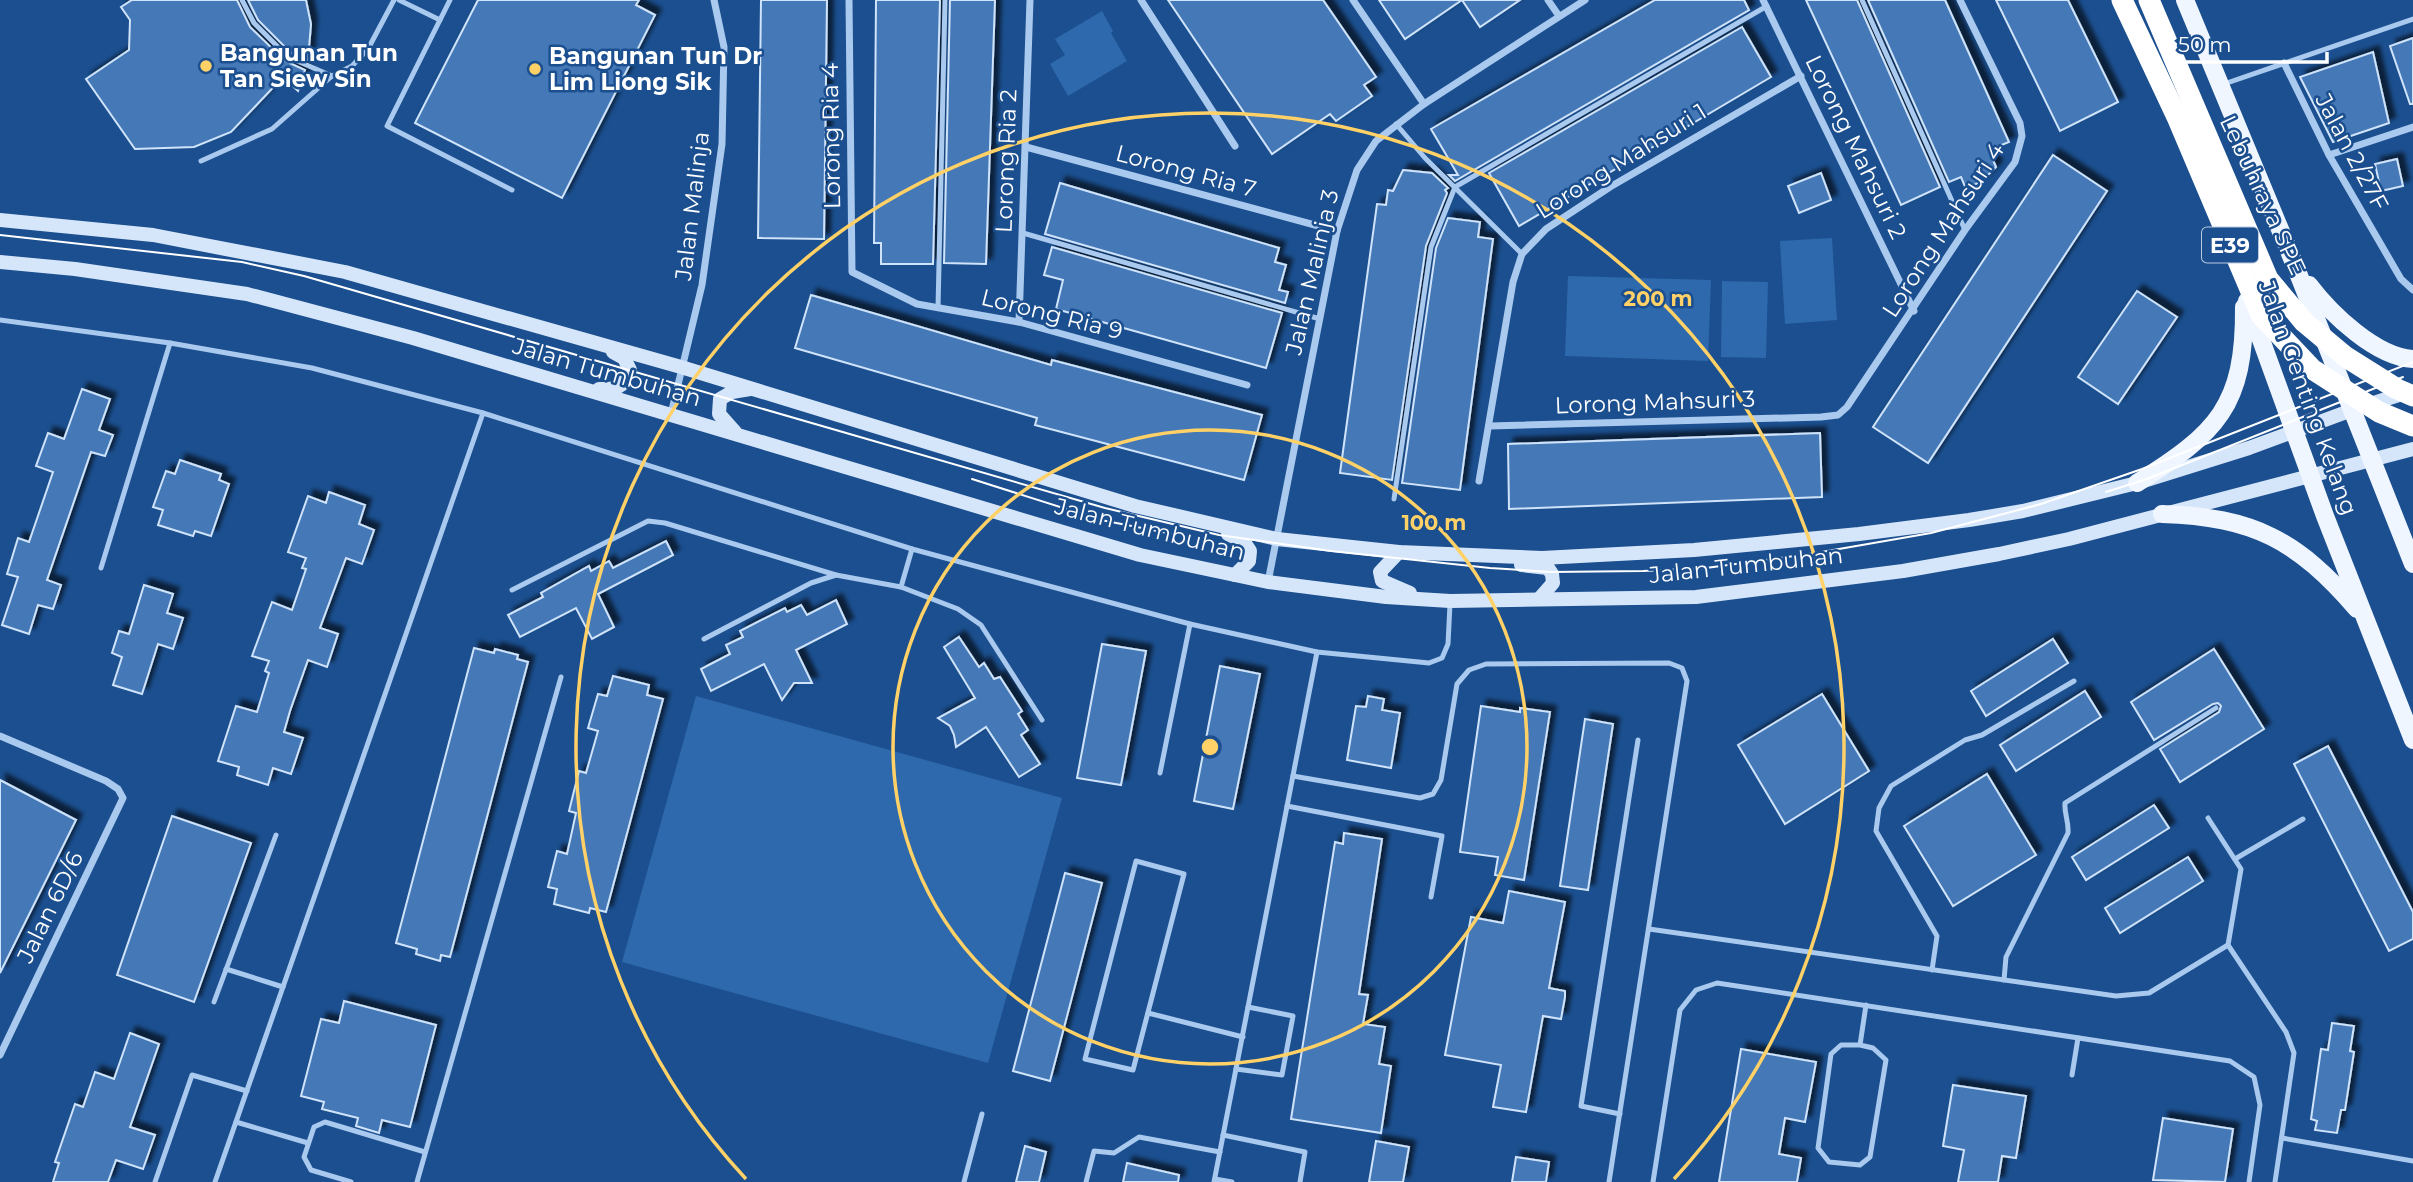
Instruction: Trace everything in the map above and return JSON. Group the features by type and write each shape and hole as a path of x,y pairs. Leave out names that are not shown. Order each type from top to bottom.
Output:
{"highway":[{"name":"Lebuhraya SPE","path":"2122,0 2177,117 2261,314 2312,369 2379,412 2413,424"},
{"name":"Lebuhraya SPE","path":"2149,0 2268,279 2304,322 2346,357 2413,396"}],"main road":[{"name":"Jalan Genting Kelang","path":"2116,0 2174,127 2244,293 2293,431 2413,740"},
{"name":"Jalan Genting Kelang","path":"2185,0 2297,268 2412,560"},
{"name":"Jalan Tumbuhan","path":"0,220 153,234 345,272 752,389 1135,506 1277,539 1398,552 1542,558 1694,550 1859,534 2023,511 2137,483 2249,448 2413,390"},
{"name":"Jalan Tumbuhan","path":"0,262 75,269 247,294 413,338 1140,555 1268,582 1428,600 1696,597 1903,571 2022,549 2311,478 2413,449"},
{"path":"2297,268 2333,313 2363,337 2385,351 2405,359 2413,359"},
{"path":"2137,483 2171,462 2201,438 2222,411 2240,368 2244,293"},
{"path":"580,389 616,388 626,382 630,370 624,358 596,343"},
{"path":"739,435 719,414 720,399 732,392 752,389"},
{"path":"2413,404 2413,424"},
{"path":"2162,514 2228,521 2277,537 2311,561 2366,620"},
{"path":"1208,523 1244,542 1250,551 1249,561 1235,575"},
{"path":"1398,552 1380,572 1382,581 1386,585 1428,600"},
{"path":"1512,557 1522,566 1548,569 1552,574 1553,583 1539,599"}],"street":[{"name":"Jalan Malinja","path":"671,414 702,285 722,144 724,47 714,0"},
{"name":"Lorong Ria 4","path":"849,0 852,272"},
{"name":"Lorong Ria 2","path":"1019,322 1030,0"},
{"path":"1141,0 1236,146"},
{"path":"1353,0 1424,104"},
{"path":"1548,0 1559,16"},
{"name":"Jalan Malinja 3","path":"1268,582 1337,231 1362,160 1376,141 1396,124 1585,0"},
{"name":"Lorong Mahsuri 4","path":"1821,416 1838,415 1847,407 1914,311 1965,230 2015,162 2022,136 2020,123 1960,0"},
{"name":"Lorong Mahsuri 2","path":"1765,3 1914,311"},
{"name":"Jalan 2/27F","path":"2284,63 2329,155 2401,279 2413,290"},
{"name":"Lorong Mahsuri 1","path":"1479,481 1513,282 1522,254 1546,229 1610,187 1801,76"},
{"path":"2329,155 2413,127"},
{"name":"Lorong Ria 7","path":"1026,148 1337,231"},
{"name":"Lorong Ria 9","path":"852,272 918,304 1019,322 1247,385"},
{"name":"Lorong Mahsuri 3","path":"1490,426 1821,416"},
{"name":"Jalan 6D/6","path":"0,736 106,781 122,795 123,802 0,1055"}],"lane":[{"path":"242,0 254,23 288,57 332,76"},
{"path":"201,161 272,130 332,76 352,66 368,49 394,0"},
{"path":"399,0 440,20"},
{"path":"450,0 387,126 512,190"},
{"path":"937,308 945,0"},
{"path":"1862,0 1965,230"},
{"path":"1394,499 1431,247 1455,187 1765,3"},
{"path":"2221,85 2413,19"},
{"path":"1396,124 1522,254"},
{"path":"1023,233 1320,319"},
{"path":"0,320 170,343 312,368 483,413 912,549 1190,624 1317,652 1429,663 1442,658 1448,644 1450,601"},
{"path":"101,568 170,343"},
{"path":"215,1182 483,413"},
{"path":"512,590 648,521 665,523 836,575 901,587 958,610 981,625 1042,720"},
{"path":"901,587 912,549"},
{"path":"704,639 811,583 836,575"},
{"path":"1160,772 1190,624"},
{"path":"1232,1182 1215,1181 1317,652"},
{"path":"1293,776 1420,798 1433,794 1441,780 1457,684 1469,670 1486,664 1669,663 1682,668 1687,681 1609,1182"},
{"path":"417,1182 561,677"},
{"path":"1932,970 1937,936 1876,831 1879,808 1891,786 1965,740 1982,735 2074,681"},
{"path":"2004,980 2006,957 2068,833 2069,821 2064,813 2065,803 2216,708"},
{"path":"1620,1114 1581,1106 1638,740"},
{"path":"1287,806 1442,836 1431,897"},
{"path":"2208,818 2241,869 2228,945 2286,1032 2294,1053 2275,1182"},
{"path":"2235,859 2303,820"},
{"path":"214,1002 276,835"},
{"path":"1136,860 1184,874 1148,1013 1133,1070 1085,1059 1136,860"},
{"path":"1649,929 2116,996 2149,993 2228,945"},
{"path":"226,969 283,987"},
{"path":"1653,1182 1680,1010 1696,990 1717,983 2230,1061 2254,1077 2260,1105 2249,1182"},
{"path":"1860,1045 1866,1005"},
{"path":"1236,1069 1282,1075 1293,1016 1248,1007"},
{"path":"1148,1013 1242,1037"},
{"path":"2072,1075 2078,1038"},
{"path":"1841,1045 1860,1045 1873,1048 1886,1060 1870,1157 1860,1165 1829,1162 1818,1148 1831,1054 1841,1045"},
{"path":"155,1182 192,1075 247,1091"},
{"path":"964,1182 982,1114"},
{"path":"236,1122 308,1143"},
{"path":"351,1182 311,1170 304,1157 314,1127 325,1122 425,1152"},
{"path":"1223,1135 1306,1152 1300,1182"},
{"path":"1086,1182 1094,1151 1114,1153 1139,1137 1220,1152"},
{"path":"2281,1139 2413,1161"}],"shaded area":[{"path":"1102,11 1127,61 1068,96 1050,64 1065,55 1055,39"},
{"path":"1832,238 1837,320 1785,324 1780,241"},
{"path":"1568,276 1711,280 1708,361 1565,356"},
{"path":"1722,281 1768,282 1766,358 1721,357"},
{"path":"696,696 1062,798 988,1063 622,962"}],"building":[{"name":"Bangunan Tun Tan Siew Sin","path":"132,0 237,0 250,27 285,61 305,70 298,91 283,77 231,132 194,147 135,149 86,79 129,50 130,20 121,7"},
{"path":"248,0 306,0 311,24 308,60 291,53 258,20"},
{"name":"Bangunan Tun Dr Lim Liong Sik","path":"478,0 639,0 636,5 655,15 562,198 415,123"},
{"path":"761,0 827,0 824,239 758,238"},
{"path":"876,0 940,0 933,264 881,264 881,243 874,243"},
{"path":"950,0 995,0 986,264 944,263"},
{"path":"1168,0 1323,0 1376,77 1364,85 1372,96 1336,121 1330,114 1272,154"},
{"path":"1379,0 1462,0 1405,39"},
{"path":"1462,0 1520,0 1480,27"},
{"path":"1655,0 1744,0 1749,10 1455,181 1449,175 1458,175 1431,129"},
{"path":"1806,0 1857,0 1940,187 1901,205"},
{"path":"1868,0 1945,0 2009,142 1989,150 1996,167 1982,181 1966,189 1961,177 1949,182"},
{"path":"1996,0 2068,0 2118,102 2060,131"},
{"path":"1742,27 1771,77 1519,226 1489,173"},
{"path":"2413,38 2413,104 2410,104 2390,46"},
{"path":"2373,52 2389,123 2333,142 2300,77"},
{"path":"2053,155 2107,191 1928,463 1873,427"},
{"path":"2397,159 2403,186 2381,191 2375,164"},
{"path":"1403,170 1432,173 1448,188 1426,246 1392,480 1340,473 1377,204 1386,205 1388,190 1393,191"},
{"path":"1821,173 1831,200 1799,213 1788,186"},
{"path":"1060,183 1279,248 1275,262 1286,265 1279,290 1288,292 1285,303 1045,234"},
{"path":"1448,218 1480,222 1478,237 1493,239 1460,490 1402,483 1436,248"},
{"path":"1052,247 1282,313 1266,368 1056,309 1063,280 1044,275"},
{"path":"2137,291 2177,317 2118,404 2078,377"},
{"path":"811,295 1051,365 1052,360 1262,415 1244,480 1035,425 1037,418 795,348"},
{"path":"82,389 110,399 99,430 113,435 105,456 91,452 47,580 61,585 53,609 38,605 29,634 2,625 18,577 7,574 18,538 29,542 53,472 36,466 48,433 64,439"},
{"path":"1820,433 1822,497 1509,509 1508,444"},
{"path":"180,460 221,474 219,480 229,484 211,536 195,531 193,536 158,525 163,510 153,507 166,471 175,474"},
{"path":"329,492 365,505 359,524 374,530 362,564 346,558 320,628 338,634 327,667 308,660 290,711 284,732 303,738 291,774 273,768 268,785 237,775 239,767 218,761 236,706 257,712 269,673 265,671 269,661 252,656 272,602 292,610 306,569 302,568 306,558 288,552 308,496 326,503"},
{"path":"666,541 673,555 598,594 614,627 592,639 576,608 520,637 508,615 543,597 541,593 589,566 591,571 609,561 613,568"},
{"path":"144,585 173,594 167,613 183,618 173,649 158,644 142,694 113,685 122,657 112,653 119,631 129,634"},
{"path":"836,600 847,624 796,650 812,683 794,683 782,700 764,664 711,691 701,669 730,654 726,645 743,637 740,631 785,608 787,612 801,605 807,615"},
{"path":"959,637 979,667 984,663 994,679 1000,677 1022,711 1018,714 1028,730 1021,735 1040,764 1019,777 986,727 956,747 950,726 938,718 975,698 944,647"},
{"path":"2053,639 2068,663 1986,716 1971,691"},
{"path":"1102,644 1146,651 1121,785 1077,778"},
{"path":"474,648 494,653 495,649 518,655 517,659 528,662 450,957 441,955 440,961 416,954 417,949 396,943"},
{"path":"2214,649 2264,729 2180,782 2160,749 2219,712 2221,706 2218,703 2213,704 2154,740 2131,702"},
{"path":"1220,666 1260,674 1233,809 1194,801"},
{"path":"613,676 649,685 647,695 663,699 606,912 590,908 589,913 554,904 557,889 548,887 557,851 567,854 576,813 569,811 579,771 586,773 598,731 588,728 598,694 607,696"},
{"path":"2085,691 2101,717 2016,771 2000,745"},
{"path":"1822,694 1869,771 1785,824 1738,745"},
{"path":"1368,696 1384,699 1382,710 1400,713 1391,768 1347,760 1356,706 1366,707"},
{"path":"1481,706 1520,712 1520,708 1550,712 1524,880 1495,875 1498,857 1460,852"},
{"path":"1585,719 1613,724 1588,890 1560,886"},
{"path":"2328,746 2413,912 2413,939 2389,951 2294,764"},
{"path":"1987,774 2036,855 1953,906 1904,826"},
{"path":"0,780 76,820 0,973"},
{"path":"2154,805 2169,828 2086,880 2072,857"},
{"path":"172,816 251,843 194,1002 117,975"},
{"path":"1344,833 1382,839 1359,994 1368,995 1363,1024 1385,1027 1379,1064 1391,1066 1381,1133 1291,1119 1335,842 1343,844"},
{"path":"2188,857 2203,881 2120,933 2105,908"},
{"path":"1065,873 1102,883 1050,1081 1013,1071"},
{"path":"1509,891 1565,902 1549,988 1565,991 1561,1019 1543,1016 1526,1112 1493,1107 1501,1065 1445,1055 1471,917 1503,923"},
{"path":"344,1001 436,1025 410,1127 382,1120 379,1133 356,1126 358,1118 322,1109 324,1102 301,1096 321,1019 339,1023"},
{"path":"2332,1023 2354,1026 2350,1051 2354,1052 2345,1110 2341,1110 2337,1133 2315,1130 2317,1121 2311,1119 2321,1049 2328,1050"},
{"path":"130,1033 159,1044 130,1127 155,1135 143,1169 116,1160 108,1182 53,1182 59,1163 55,1162 75,1104 83,1107 95,1072 114,1079"},
{"path":"1741,1049 1816,1062 1805,1122 1785,1118 1779,1154 1801,1158 1797,1182 1719,1182"},
{"path":"1953,1085 2026,1096 2016,1158 2002,1156 1998,1182 1958,1182 1964,1150 1943,1146"},
{"path":"2163,1118 2233,1129 2225,1182 2153,1180"},
{"path":"1376,1141 1409,1147 1403,1182 1369,1182"},
{"path":"1025,1146 1046,1152 1039,1182 1016,1182"},
{"path":"1516,1157 1549,1162 1546,1182 1512,1182"},
{"path":"1127,1163 1179,1175 1178,1182 1123,1182"}],"tram line":[{"path":"0,235 242,262 304,276 1105,508 1219,535 1331,551 1551,572 1706,568 1931,533 2041,504 2142,469 2413,362"},
{"path":"2106,492 2147,479 2403,377"},
{"path":"972,479 1101,520 1178,535"}],"place":[{"name":"Bangunan Tun Tan Siew Sin","path":"206,66"},
{"name":"Bangunan Tun Dr Lim Liong Sik","path":"535,69"}]}
